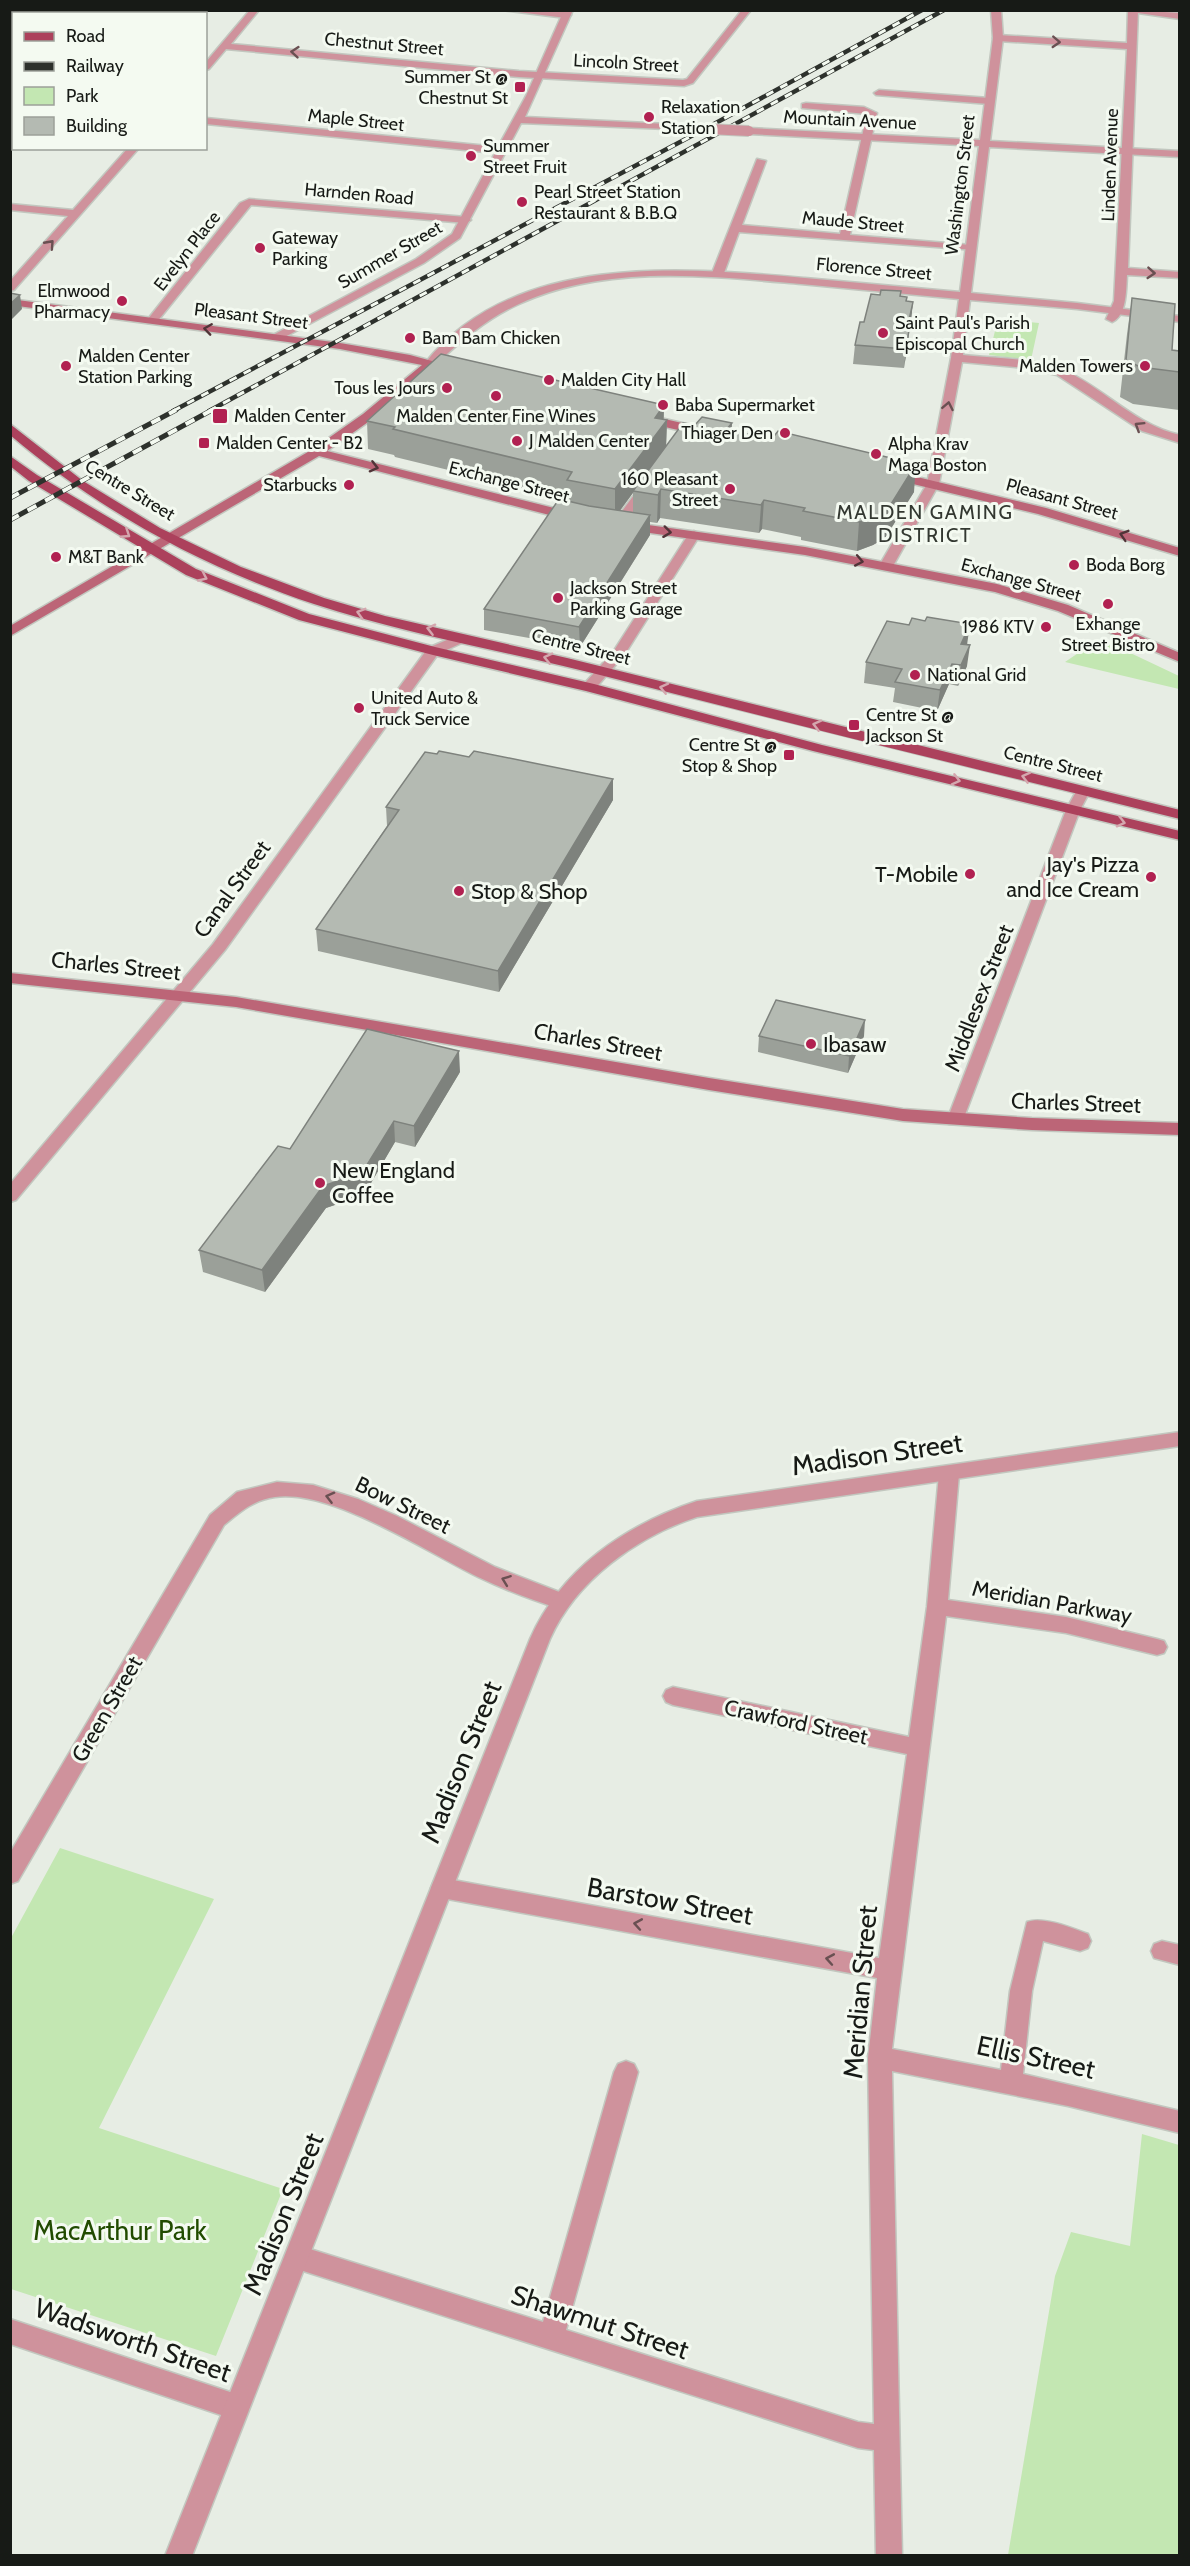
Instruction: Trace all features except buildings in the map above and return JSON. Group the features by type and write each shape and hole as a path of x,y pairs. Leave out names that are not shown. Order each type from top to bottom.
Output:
{"main road":[{"name":"Pleasant Street","path":"10,302 373,351 450,369"},
{"path":"10,632 317,452 367,417 430,363"},
{"path":"634,416 686,433 711,434"},
{"name":"Centre Street","path":"10,428 80,484 147,525 232,568 296,593 369,615 1179,815"},
{"name":"Exchange Street","path":"317,452 595,522 782,547 987,586 1079,614 1179,658"},
{"name":"Centre Street","path":"10,460 33,478 152,550 217,584 279,608 353,631 589,687 818,748 1179,836"},
{"name":"Pleasant Street","path":"881,472 1042,511 1179,552"},
{"name":"Charles Street","path":"10,978 248,1004 850,1108 955,1120 1179,1129"}],"street":[{"path":"207,66 255,10"},
{"path":"505,10 568,13"},
{"name":"Lincoln Street","path":"541,75 688,82 747,10"},
{"name":"Washington Street","path":"886,566 933,484 957,358 998,38 996,10"},
{"path":"1136,10 1179,16"},
{"name":"Linden Avenue","path":"1114,315 1120,301 1132,46 1136,10"},
{"name":"Summer Street","path":"271,337 440,249 456,236 503,151 541,75 568,13"},
{"path":"998,38 1132,46"},
{"name":"Chestnut Street","path":"224,46 541,75"},
{"path":"879,93 989,101"},
{"path":"806,106 872,114 844,238"},
{"name":"Mountain Avenue","path":"518,120 1179,154"},
{"name":"Maple Street","path":"207,121 503,151"},
{"path":"10,288 132,150"},
{"path":"717,273 761,161"},
{"name":"Harnden Road","path":"249,202 466,220"},
{"name":"Evelyn Place","path":"152,321 249,202"},
{"path":"10,207 76,214"},
{"name":"Maude Street","path":"734,228 970,249"},
{"path":"1122,271 1179,275"},
{"name":"Florence Street","path":"430,363 472,327 490,315 527,298 591,279 717,273 767,282"},
{"name":"Florence Street","path":"566,286 661,278 767,282 1114,315 1179,319"},
{"name":"Florence Street","path":"1114,315 1179,327"},
{"path":"957,358 1052,370 1073,380 1150,432 1179,440"},
{"path":"619,525 657,473"},
{"path":"589,687 618,654 694,535"},
{"name":"Canal Street","path":"10,1196 219,947 433,651 461,638"},
{"name":"Middlesex Street","path":"955,1120 1024,945 1072,810 1083,791"},
{"name":"Madison Street","path":"178,2556 541,1637 560,1601 578,1582 618,1550 661,1522 680,1514 745,1501 949,1474 1179,1439"},
{"name":"Meridian Street","path":"889,2556 879,2058 888,1970 937,1607 949,1474"},
{"name":"Bow Street","path":"203,1544 221,1515 235,1503 266,1491 288,1490 318,1494 366,1509 487,1573 560,1601"},
{"name":"Green Street","path":"10,1874 203,1544"},
{"name":"Meridian Parkway","path":"937,1607 1066,1625 1157,1647"},
{"name":"Crawford Street","path":"673,1696 919,1748"},
{"name":"Barstow Street","path":"442,1888 888,1970"},
{"path":"1011,2081 1021,1992 1035,1929 1080,1941"},
{"name":"Ellis Street","path":"879,2058 1011,2081 1108,2102 1179,2122"},
{"path":"551,2338 626,2072"},
{"name":"Shawmut Street","path":"297,2257 858,2435 886,2438"},
{"name":"Wadsworth Street","path":"10,2331 236,2407"}],"green space":[{"path":"998,319 1039,323 1031,360 989,355"},
{"path":"1103,640 1179,676 1179,689 1065,662 1096,641"},
{"name":"MacArthur Park","path":"60,1848 214,1899 99,2128 283,2189 216,2356 11,2289 11,1938"},
{"path":"1142,2134 1179,2145 1179,2555 1008,2555 1055,2276 1071,2232 1130,2246"}],"railway":[{"path":"173,411 714,124 922,10"},
{"path":"209,411 944,10"},
{"path":"10,498 176,410"},
{"path":"10,520 212,410"}],"place":[{"name":"Summer St @ Chestnut St","path":"520,87"},
{"name":"Relaxation Station","path":"649,117"},
{"name":"Summer Street Fruit","path":"471,156"},
{"name":"Pearl Street Station Restaurant & B.B.Q","path":"522,202"},
{"name":"Gateway Parking","path":"260,248"},
{"name":"Elmwood Pharmacy","path":"122,301"},
{"name":"Saint Paul's Parish Episcopal Church","path":"883,333"},
{"name":"Bam Bam Chicken","path":"410,338"},
{"name":"Malden Center Station Parking","path":"66,366"},
{"name":"Malden Towers","path":"1145,366"},
{"name":"Malden City Hall","path":"549,380"},
{"name":"Tous les Jours","path":"447,388"},
{"name":"Malden Center Fine Wines","path":"496,396"},
{"name":"Baba Supermarket","path":"663,405"},
{"name":"Malden Center","path":"220,416"},
{"name":"Thiager Den","path":"785,433"},
{"name":"J Malden Center","path":"517,441"},
{"name":"Malden Center - B2","path":"204,443"},
{"name":"Alpha Krav Maga Boston","path":"876,454"},
{"name":"Starbucks","path":"349,485"},
{"name":"160 Pleasant Street","path":"730,489"},
{"name":"M&T Bank","path":"56,557"},
{"name":"Boda Borg","path":"1074,565"},
{"name":"Jackson Street Parking Garage","path":"558,598"},
{"name":"Exhange Street Bistro","path":"1108,604"},
{"name":"1986 KTV","path":"1046,627"},
{"name":"National Grid","path":"915,675"},
{"name":"United Auto & Truck Service","path":"359,708"},
{"name":"Centre St @ Jackson St","path":"854,725"},
{"name":"Centre St @ Stop & Shop","path":"789,755"},
{"name":"T-Mobile","path":"970,874"},
{"name":"Jay's Pizza and Ice Cream","path":"1151,877"},
{"name":"Stop & Shop","path":"459,891"},
{"name":"Ibasaw","path":"811,1044"},
{"name":"New England Coffee","path":"320,1183"}],"district":[{"name":"MALDEN GAMING DISTRICT","path":"925,524"}]}
